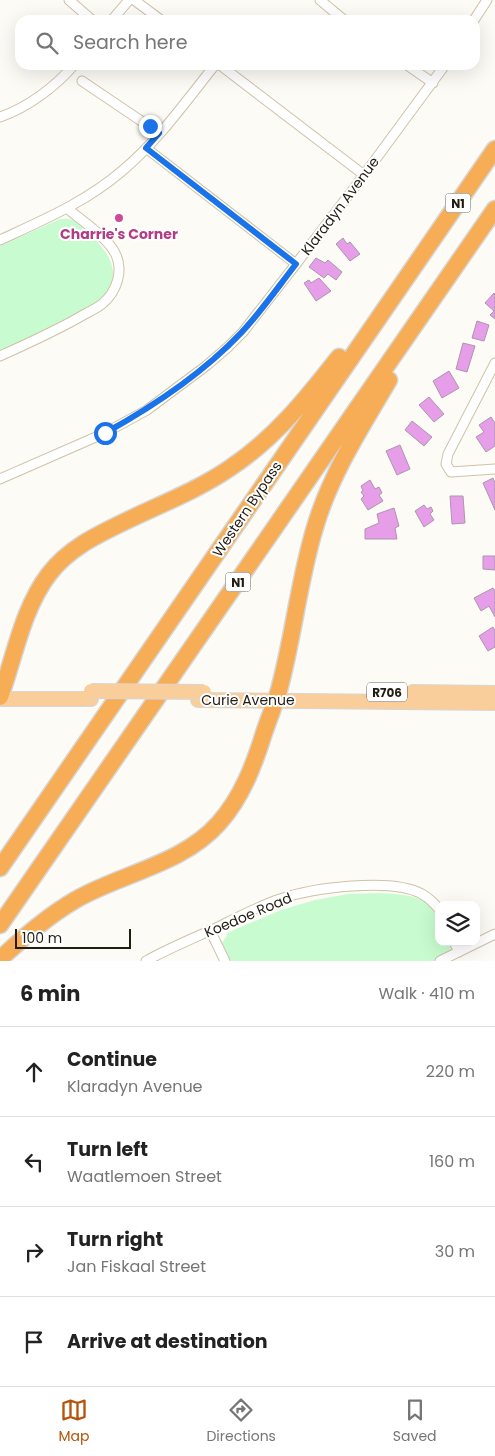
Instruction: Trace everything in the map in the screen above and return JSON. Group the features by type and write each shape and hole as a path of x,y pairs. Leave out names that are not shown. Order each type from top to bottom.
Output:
{"highway":[{"name":"Western Bypass","path":"0,868 495,149"},
{"name":"N1","path":"0,925 495,208"},
{"path":"1,695 16,644 36,595 48,575 64,557 94,537 204,483 230,468 256,449 284,424 310,394 420,256"},
{"path":"0,959 28,933 77,899 149,868 184,850 210,833 240,794 256,757 277,696 306,558 323,504 345,456 406,351 429,305"}],"main road":[{"name":"Curie Avenue","path":"1,695 277,696 495,693"},
{"name":"Curie Avenue","path":"277,696 495,703"}],"street":[{"path":"69,0 86,15"},
{"path":"116,15 128,0"},
{"path":"134,0 154,15"},
{"path":"320,0 338,15"},
{"path":"478,15 488,0"},
{"path":"0,118 13,113 30,102 47,90 69,70"},
{"path":"0,240 68,209 122,171 146,148 212,70"},
{"path":"227,70 364,175"},
{"path":"414,70 433,83"},
{"name":"Klaradyn Avenue","path":"0,479 105,433 147,410 206,366 243,332 364,175 442,70"},
{"path":"82,81 159,133"},
{"path":"146,148 296,264"},
{"path":"0,356 64,327 102,304 113,291 118,279 119,262 114,252 104,240 68,209"},
{"path":"495,363 448,454 446,464 451,472 495,469"},
{"name":"Koedoe Road","path":"146,961 280,899 302,893 351,886 405,888 421,893 435,904"},
{"path":"210,930 225,961"},
{"path":"440,961 495,934"},
{"path":"456,946 459,952"}],"green space":[{"path":"60,219 74,221 91,235 103,249 112,267 112,283 106,293 95,304 80,314 45,332 0,351 0,246"},
{"path":"385,893 413,897 425,902 435,911 435,946 452,946 448,955 436,961 231,961 222,943 229,932 281,910 315,900 348,894"}],"building":[{"path":"343,238 347,244 350,242 360,254 350,261 336,244"},
{"path":"316,258 325,263 328,260 342,272 336,280 328,274 324,278 309,267"},
{"path":"319,278 331,291 316,301 304,283 309,280 311,283"},
{"path":"494,293 495,319 490,315 494,311 485,303"},
{"path":"477,321 489,325 484,341 472,338"},
{"path":"463,343 475,346 467,372 456,369"},
{"path":"449,371 459,388 442,398 433,381"},
{"path":"429,397 444,414 434,422 419,405"},
{"path":"491,417 495,423 495,446 486,452 476,437 484,432 479,425"},
{"path":"412,421 432,437 424,446 405,430"},
{"path":"400,445 410,469 397,475 386,451"},
{"path":"493,478 495,483 495,510 483,483"},
{"path":"370,480 375,489 379,487 382,493 379,495 383,501 368,510 361,499 364,496 361,492 363,491 361,486"},
{"path":"450,496 463,496 465,523 452,524"},
{"path":"424,505 427,509 431,507 433,511 430,514 434,520 424,527 415,511"},
{"path":"394,508 399,526 395,528 397,539 365,539 365,529 379,523 377,514"},
{"path":"483,556 495,556 495,570 483,569"},
{"path":"493,588 495,591 495,617 489,606 481,611 474,598"},
{"path":"493,627 495,630 495,647 488,651 479,636"}],"place":[{"name":"Charrie's Corner","path":"119,218"}],"route":[{"path":"105,433 147,410 206,366 243,332 296,264 146,148 159,133 150,126"}]}
